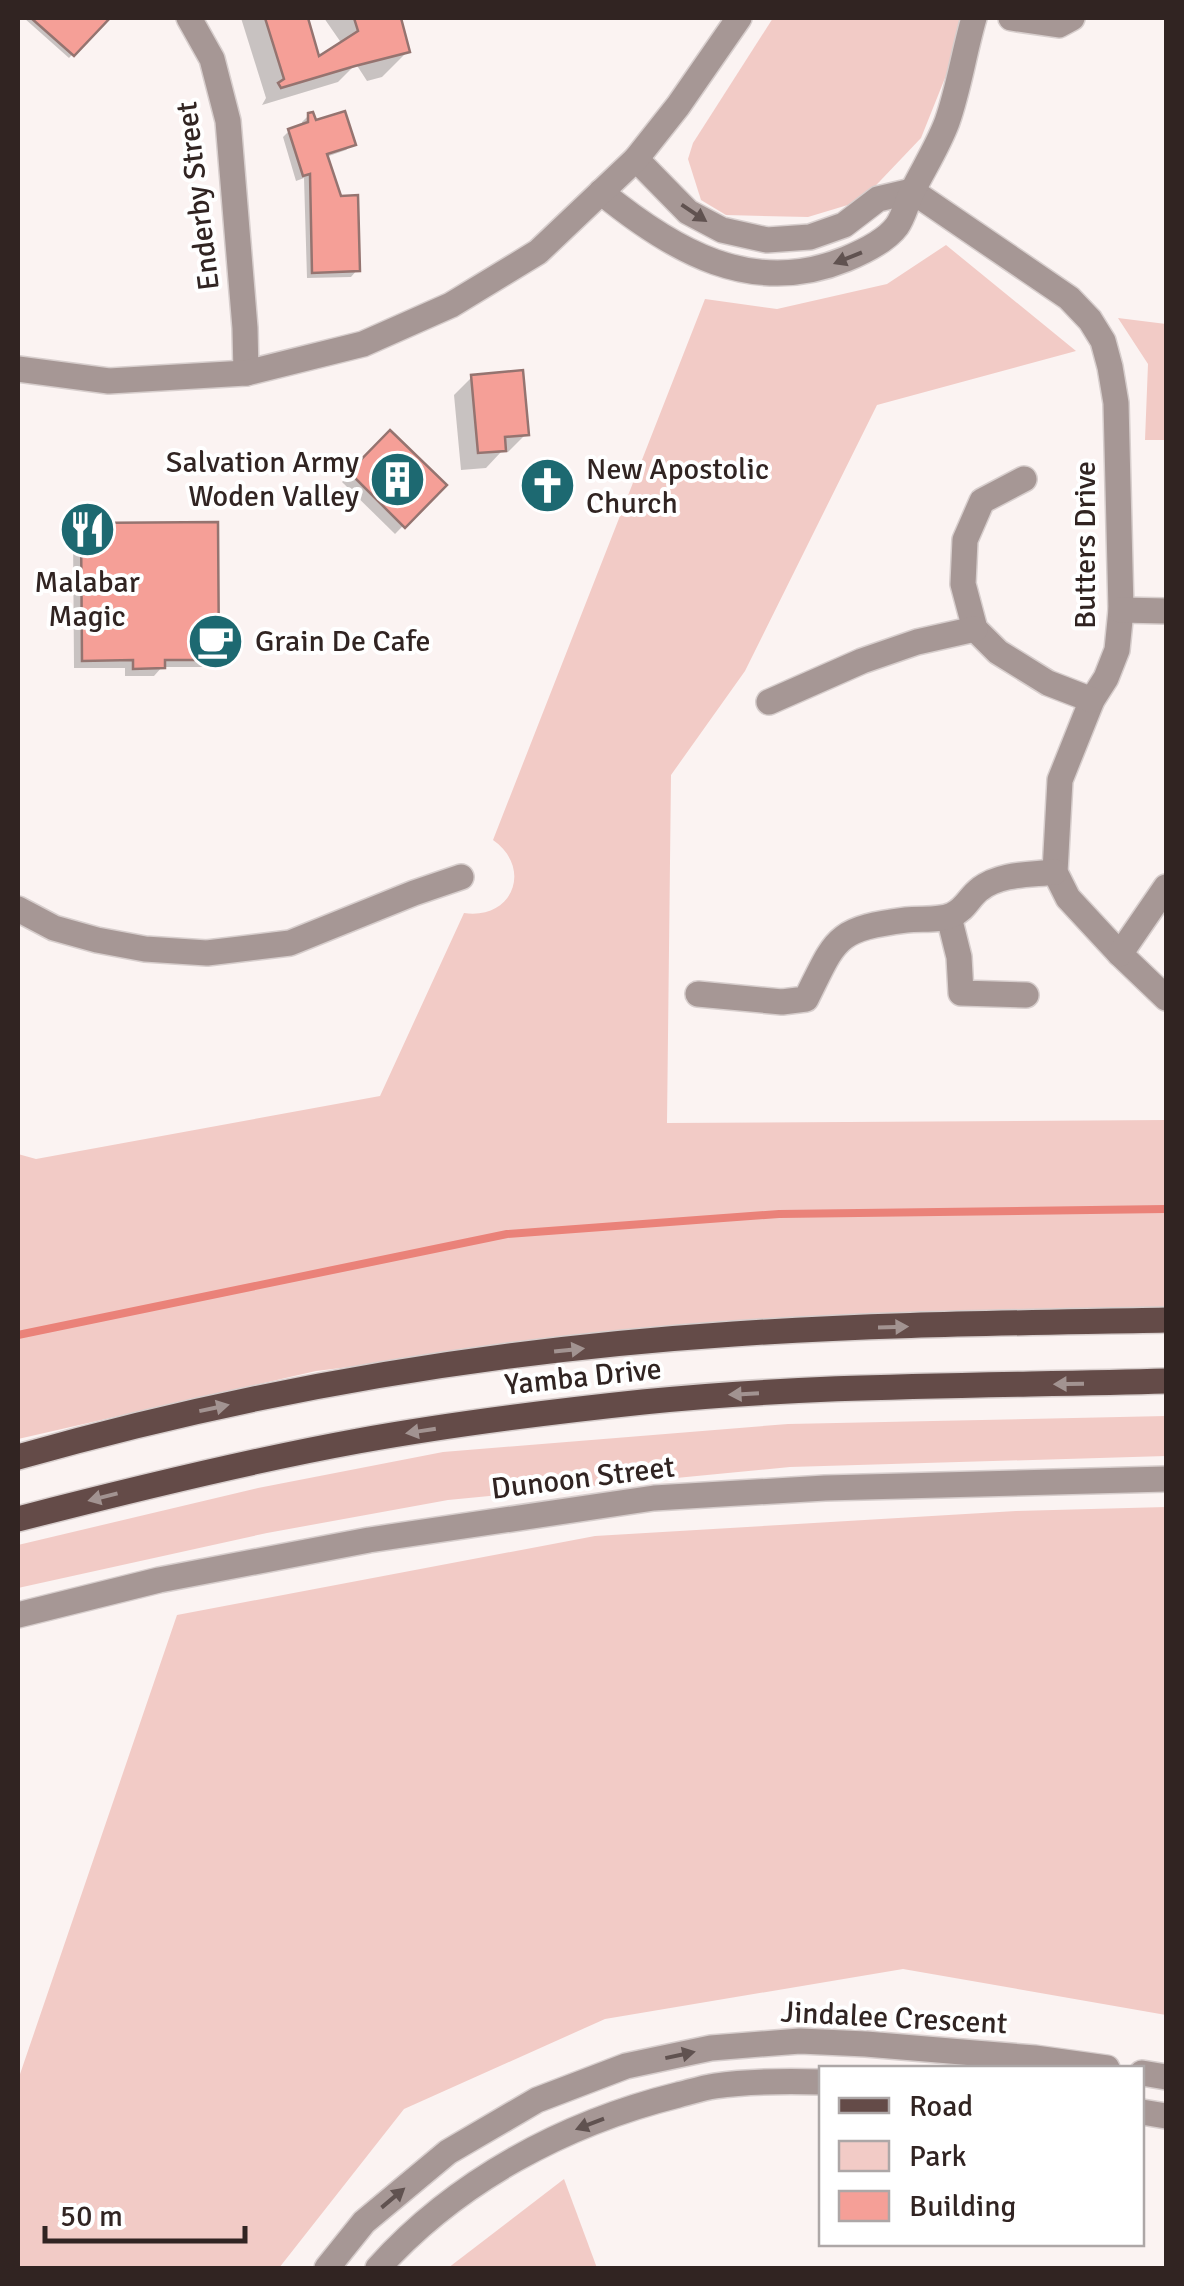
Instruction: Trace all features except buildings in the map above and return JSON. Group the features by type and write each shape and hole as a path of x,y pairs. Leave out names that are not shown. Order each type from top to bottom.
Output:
{"main road":[{"name":"Yamba Drive","path":"18,1457 179,1416 322,1386 561,1350 809,1330 1166,1320"},
{"name":"Yamba Drive","path":"18,1519 234,1466 359,1441 520,1417 736,1394 1166,1381"}],"street":[{"name":"Enderby Street","path":"189,18 212,59 228,121 246,328 246,373"},
{"path":"19,374 109,381 246,373 363,344 451,305 538,252 636,159 739,18"},
{"path":"601,192 638,222 677,246 738,269 770,274 806,271 866,251 896,227 929,162 947,122 974,18"},
{"path":"1011,18 1059,25 1072,18"},
{"path":"636,159 688,212 722,230 767,240 810,237 844,225 878,199 912,191"},
{"name":"Butters Drive","path":"912,191 1069,298 1103,341 1116,403 1121,610 1117,650 1060,780 1055,872"},
{"path":"1024,478 982,501 965,540 963,584 975,629 998,652 1048,683 1092,700"},
{"path":"1121,610 1166,611"},
{"path":"769,702 862,660 916,642 975,629"},
{"path":"698,994 782,1002 806,999 837,941 860,927 950,917 979,890 1007,877 1055,872 1068,898 1166,998"},
{"path":"18,909 54,928 97,940 144,949 207,953 290,943 461,877"},
{"path":"1120,954 1166,887"},
{"path":"950,917 959,958 961,993 1026,995"},
{"name":"Dunoon Street","path":"18,1615 159,1580 369,1540 654,1498 825,1488 1166,1480"},
{"name":"Jindalee Crescent","path":"326,2268 364,2222 448,2152 537,2100 626,2066 711,2048 800,2041 1035,2058 1093,2066"},
{"path":"378,2268 468,2188 550,2140 638,2105 714,2086 819,2082"}],"green space":[{"path":"773,18 966,18 921,138 861,201 808,217 726,215 701,200 688,159 693,143"},
{"path":"946,245 1076,351 877,405 745,671 671,775 667,1123 1166,1120 1166,1309 672,1328 316,1371 18,1439 18,1154 36,1159 380,1096 464,913 495,908 512,890 512,864 493,840 705,299 777,309 887,284"},
{"path":"1118,318 1166,324 1166,440 1145,440 1148,364"},
{"path":"1166,1416 1166,1456 790,1467 448,1500 267,1533 18,1588 18,1545 258,1488 443,1452 788,1424"},
{"path":"1166,1507 1166,2015 903,1969 605,2019 404,2109 279,2268 18,2268 18,2080 177,1615 595,1536 1016,1511"},
{"path":"564,2179 597,2268 448,2268"}],"waterway":[{"path":"18,1335 507,1234 779,1214 1166,1209"}],"place":[{"name":"Salvation Army Woden Valley","path":"398,479"},
{"name":"New Apostolic Church","path":"547,486"},
{"name":"Malabar Magic","path":"87,529"},
{"name":"Grain De Cafe","path":"216,641"}]}
